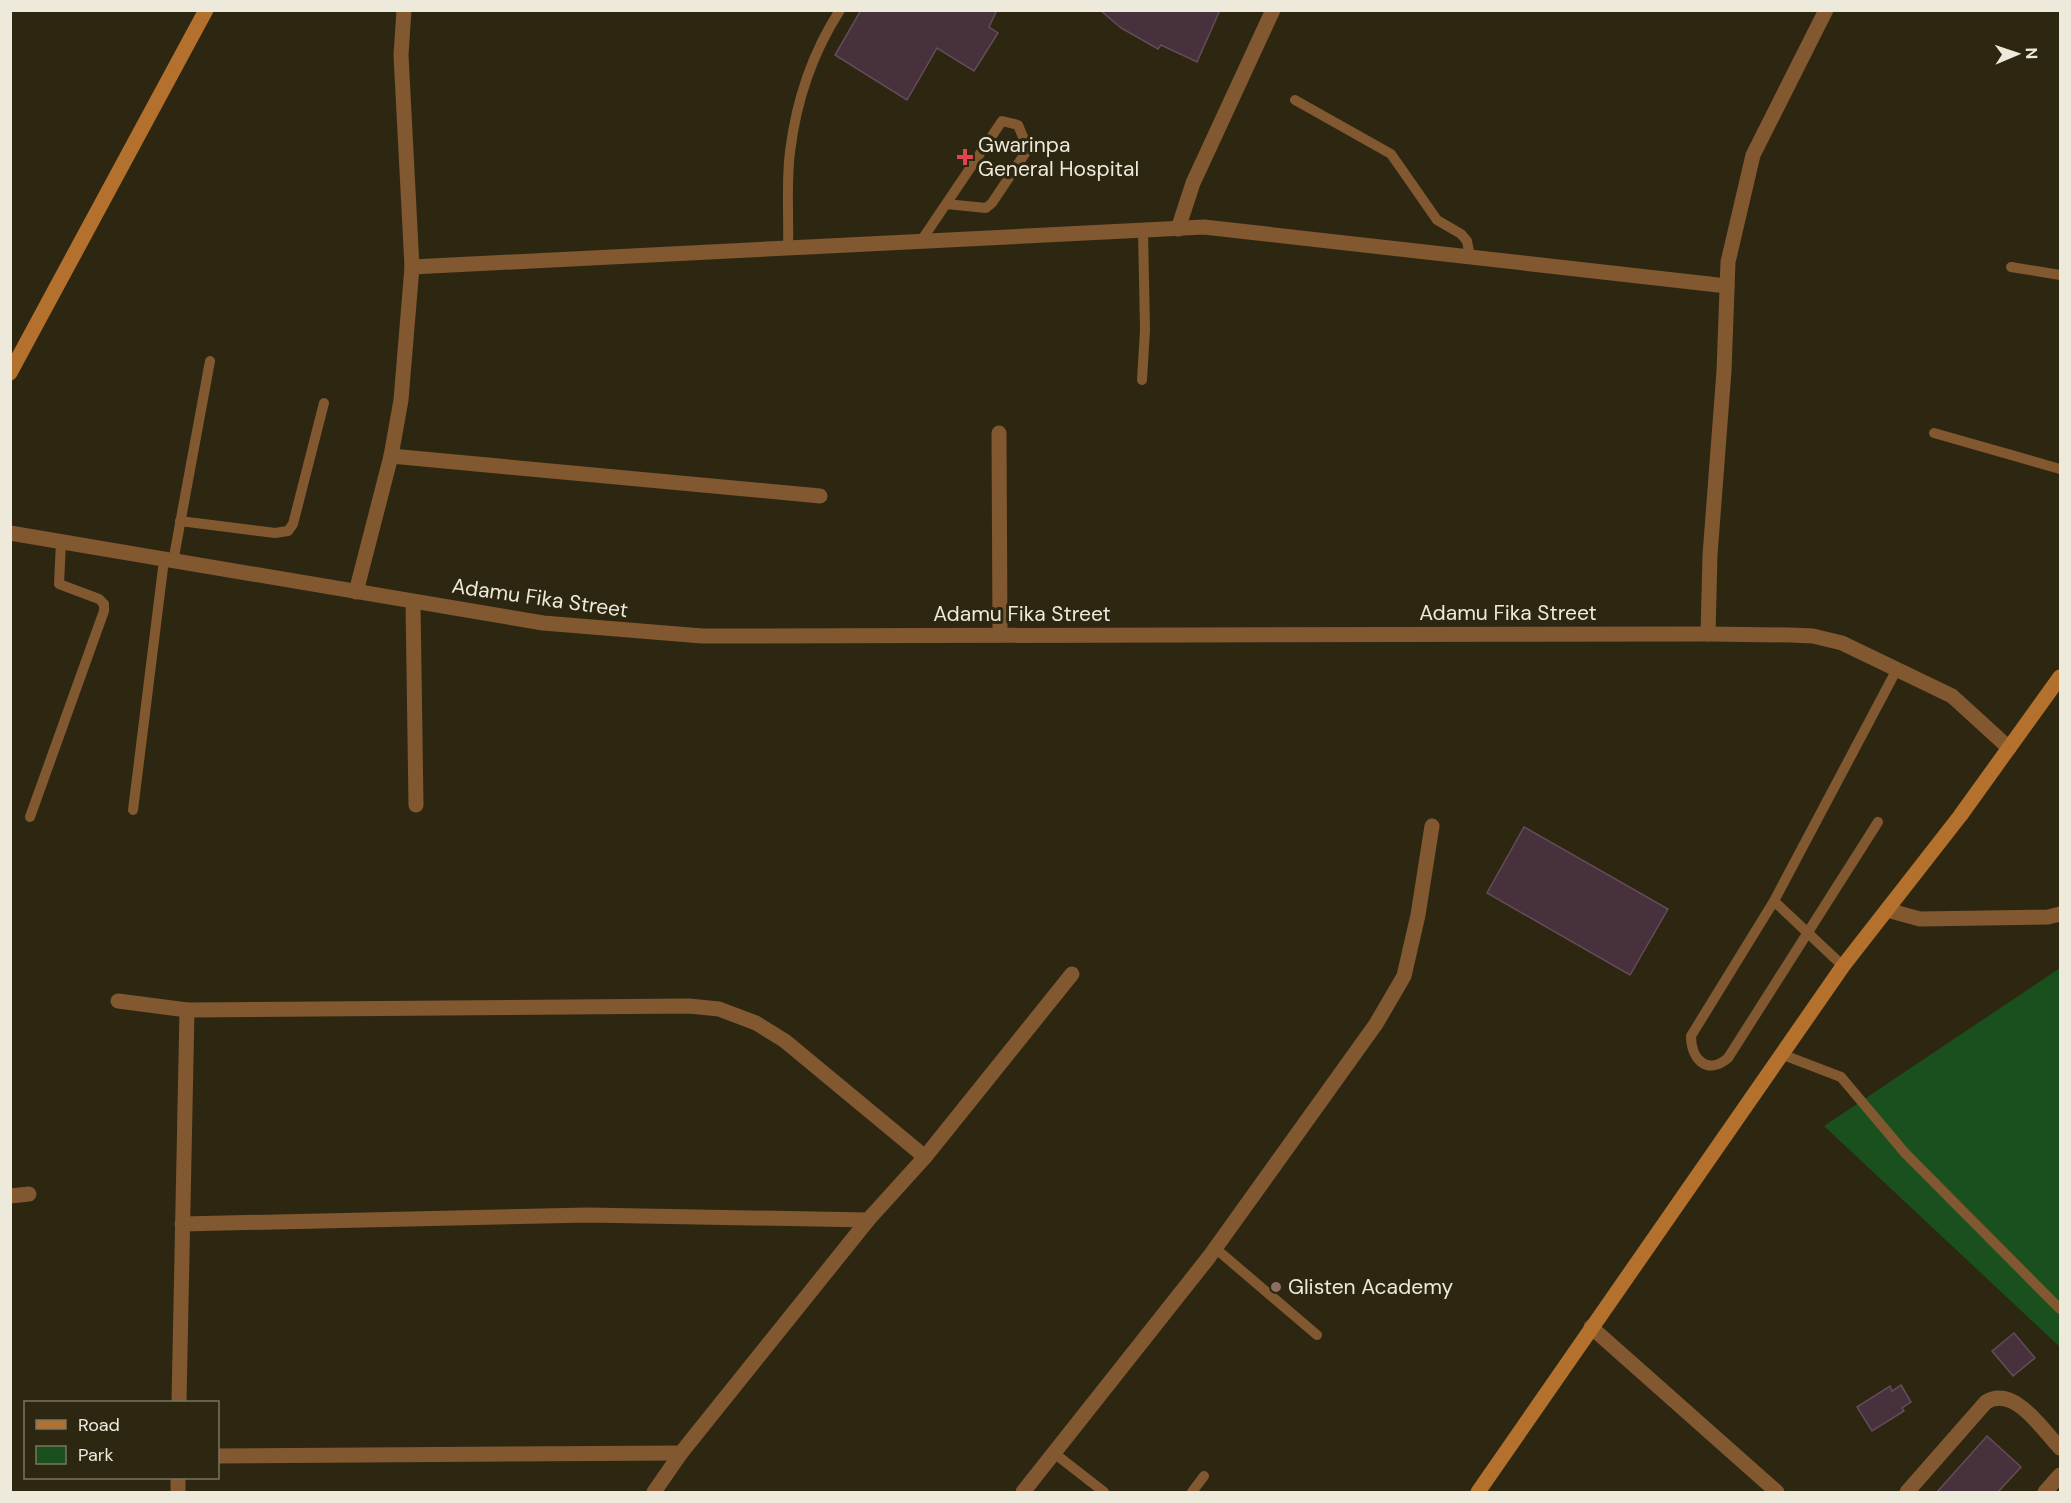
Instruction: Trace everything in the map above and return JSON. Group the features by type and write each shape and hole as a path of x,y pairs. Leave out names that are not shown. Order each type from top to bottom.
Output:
{"street":[{"path":"10,373 206,10"},
{"path":"356,592 391,456 401,400 412,267 401,55 404,10"},
{"path":"1178,229 1193,183 1273,10"},
{"path":"1708,634 1710,555 1724,371 1728,262 1753,155 1826,10"},
{"path":"412,267 1204,227 1727,286"},
{"path":"999,433 1000,635"},
{"path":"391,456 820,496"},
{"name":"Adamu Fika Street","path":"10,534 543,623 702,636 1708,634 1813,636 1842,643 1952,696 2009,748"},
{"path":"413,602 416,805"},
{"path":"1478,1492 1843,966 2061,677"},
{"path":"1023,1492 1215,1248 1376,1024 1404,976 1418,915 1432,826"},
{"path":"1887,910 1920,919 2048,917 2061,914"},
{"path":"654,1492 681,1453 868,1220 926,1157 1072,974"},
{"path":"118,1001 187,1010 677,1006 719,1009 756,1023 785,1041 926,1157"},
{"path":"179,1401 187,1010"},
{"path":"10,1196 29,1194"},
{"path":"182,1224 588,1215 868,1220"},
{"path":"1591,1327 1777,1492"},
{"path":"1907,1492 1986,1402 1996,1396 2007,1396 2019,1405 2061,1448"},
{"path":"219,1456 681,1453"},
{"path":"2045,1492 2060,1476"}],"lane":[{"path":"789,248 789,153 801,97 830,25 840,10"},
{"path":"1295,99 1390,154 1437,220 1461,234 1467,242 1470,257"},
{"path":"921,241 946,204 1002,122 1018,125 1028,149 992,203 979,210 946,204"},
{"path":"1142,380 1145,330 1143,230"},
{"path":"2011,267 2061,275"},
{"path":"133,810 168,561 180,521 210,361"},
{"path":"180,521 275,533 288,531 293,524 324,403"},
{"path":"1934,434 2061,469"},
{"path":"30,817 104,611 104,604 99,599 59,584 61,542"},
{"path":"1878,822 1728,1058 1720,1065 1708,1066 1695,1058 1691,1047 1691,1036 1774,901 1897,669"},
{"path":"1774,901 1843,966"},
{"path":"1781,1054 1841,1077 1905,1152 2061,1309"},
{"path":"1215,1248 1317,1335"},
{"path":"1054,1453 1104,1492"},
{"path":"1192,1492 1204,1476"}],"green space":[{"path":"2060,968 2060,1347 1824,1126"}],"building":[{"path":"861,10 997,10 989,27 998,33 974,71 937,48 907,100 835,55"},
{"path":"1100,10 1220,10 1197,62 1161,45 1158,49 1121,28"},
{"path":"1524,827 1668,909 1630,975 1487,893"},
{"path":"2014,1333 2035,1358 2013,1376 1992,1351"},
{"path":"1901,1385 1911,1402 1902,1408 1904,1411 1872,1431 1857,1407 1890,1386 1892,1391"},
{"path":"1987,1436 2021,1467 1998,1492 1937,1492"}],"place":[{"name":"Gwarinpa General Hospital","path":"965,157"},
{"name":"Glisten Academy","path":"1276,1287"}]}
